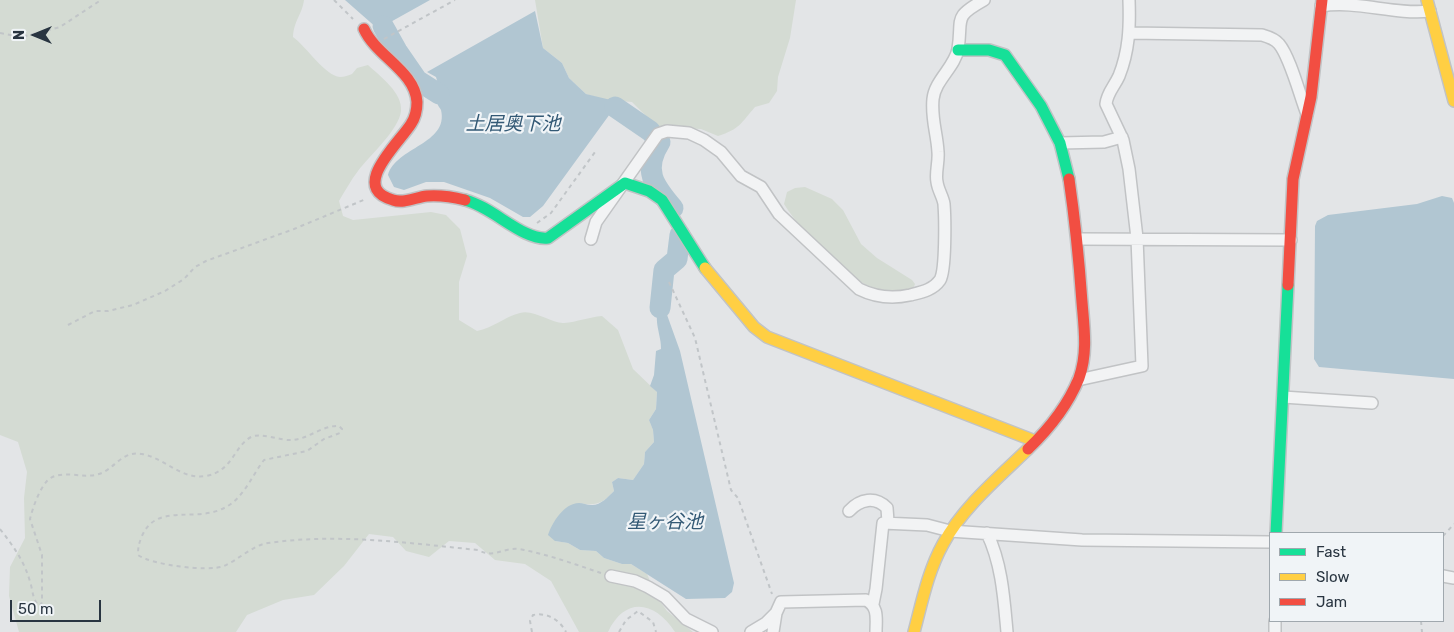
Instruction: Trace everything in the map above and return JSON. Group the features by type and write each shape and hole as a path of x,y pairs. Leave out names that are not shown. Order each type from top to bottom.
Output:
{"street":[{"path":"591,238 596,222 655,138 667,131 689,133 704,140 721,152 742,176 761,187 778,214 858,289 868,294 891,298 925,291 934,287 940,280 945,261 944,204 936,181 938,153 932,128 933,100 935,89 958,50 960,17 964,12 984,0"},
{"path":"1078,380 1142,366 1137,238 1129,169 1122,137 1106,104 1110,89 1118,79 1130,34 1129,0"},
{"path":"1276,532 1294,179 1311,97 1321,3 1349,3 1418,12 1429,5 1451,76 1454,101"},
{"path":"364,29 374,47 406,76 414,91 417,103 416,115 408,132 379,163 375,183 380,193 388,199 399,201 441,195 472,200 489,207 538,239 548,238 625,183"},
{"path":"1130,34 1262,35 1272,38 1280,44 1307,114"},
{"path":"914,632 931,569 950,531 1035,441 1065,405 1084,365 1085,348 1078,239 1067,168 1060,143 1041,106 1005,56 989,50 958,50"},
{"path":"1060,143 1104,142 1122,137"},
{"path":"625,183 649,191 662,200 709,273 754,327 767,337 1035,441"},
{"path":"1078,239 1292,240"},
{"path":"1283,396 1372,403"},
{"path":"849,511 860,501 877,501 887,508 888,522"},
{"path":"876,632 876,612 873,604 883,523 927,525 950,531 1082,540 1269,542"},
{"path":"987,533 994,547 1003,589 1007,632"},
{"path":"611,576 635,581 665,596 686,619 712,632"},
{"path":"751,632 766,623 786,601 866,600 873,604"},
{"path":"773,632 777,609"}],"path":[{"path":"0,33 22,37 60,27 101,0"},
{"path":"334,0 364,29"},
{"path":"386,38 455,0"},
{"path":"514,224 532,225 551,214 595,152"},
{"path":"68,325 95,311 108,311 133,305 165,291 184,279 195,267 206,261 294,230 380,193"},
{"path":"669,282 695,338 731,490 738,498 777,609"},
{"path":"0,529 20,555 26,568 35,602 40,606 42,602 42,555 30,519 48,480 57,475 97,475 109,469 126,454 141,454 184,474 206,476 216,473 232,461 246,441 253,436 294,440 331,426 339,426 342,429 340,433 324,439 307,451 264,460 242,494 221,510 210,513 154,519 146,526 138,547 138,555 155,563 190,567 222,567 265,544 348,539 478,550 487,555 516,549 549,556 611,576"},
{"path":"1444,535 1454,524"},
{"path":"619,632 626,620 638,611 653,622 656,632"},
{"path":"532,632 530,621 534,615 540,614 550,616 560,623 566,632"}],"shaded area":[{"path":"0,0 304,0 293,37 328,72 334,75 346,76 352,74 357,68 368,65 390,85 401,104 401,111 395,126 358,171 339,201 343,216 353,220 431,212 446,215 460,229 467,256 459,282 459,320 477,331 525,312 559,323 602,316 618,330 633,369 657,392 656,409 649,420 653,430 654,442 645,452 644,464 633,480 618,478 612,482 614,491 606,499 594,504 579,503 555,541 568,543 580,550 596,551 604,558 622,564 631,564 647,574 657,597 667,611 693,632 675,632 658,614 640,607 631,608 623,612 615,620 608,632 579,632 551,581 525,564 495,560 475,543 449,541 429,557 406,551 393,537 369,534 344,566 314,595 283,600 247,615 236,632 19,632 9,596 10,567 25,538 24,498 27,472 18,442 0,435"},
{"path":"535,0 796,0 790,38 778,77 777,91 769,103 755,107 736,128 718,136 701,129 657,127 632,102 606,100 586,94 569,78 562,63 543,48"},
{"path":"805,187 832,199 843,210 861,244 877,258 912,280 915,284 913,289 900,292 876,289 855,278 835,262 804,230 784,204 787,192 795,188"}],"water":[{"path":"345,0 430,0 378,29"},
{"name":"土居奥下池","path":"535,11 543,48 562,63 569,78 586,94 615,101 615,107 543,206 530,217 523,217 490,198 444,182 426,182 404,190 394,187 388,175 393,166 401,158 430,138 437,131 441,121 441,110 437,103 438,88 436,77 427,72"},
{"path":"1442,196 1452,198 1454,203 1454,379 1319,367 1314,359 1315,226 1317,221 1328,215 1417,204"},
{"name":"星ヶ谷池","path":"660,308 666,312 680,351 734,583 732,592 725,598 686,599 631,564 622,564 604,558 596,551 580,550 568,543 555,541 548,535 559,514 568,506 579,503 594,505 601,503 614,491 612,482 618,478 633,480 644,464 645,452 654,442 653,430 649,420 656,409 657,392 650,386 654,375 656,351 661,349 657,322"}],"waterway":[{"path":"383,26 417,80 439,94"},
{"path":"615,107 650,131 660,142 655,152 651,169 656,185 673,208"},
{"path":"660,308 664,270 677,259 680,235"}],"traffic: fast":[{"path":"958,50 989,50 1005,55 1041,106 1060,143 1069,179"},
{"path":"465,200 486,209 528,234 538,238 548,238 625,183 649,191 662,200 705,268"},
{"path":"1276,532 1288,285"}],"traffic: slow":[{"path":"1427,0 1454,101"},
{"path":"705,268 754,327 767,337 1035,441"},
{"path":"914,632 933,565 951,530 982,493 1028,449"}],"traffic: jam":[{"path":"1288,285 1293,179 1311,97 1322,0"},
{"path":"364,29 377,47 410,81 415,91 417,102 416,114 381,164 376,175 375,186 380,194 397,201 432,196 446,196 465,200"},
{"path":"1028,449 1064,407 1075,388 1084,359 1084,321 1077,240 1069,179"}]}
